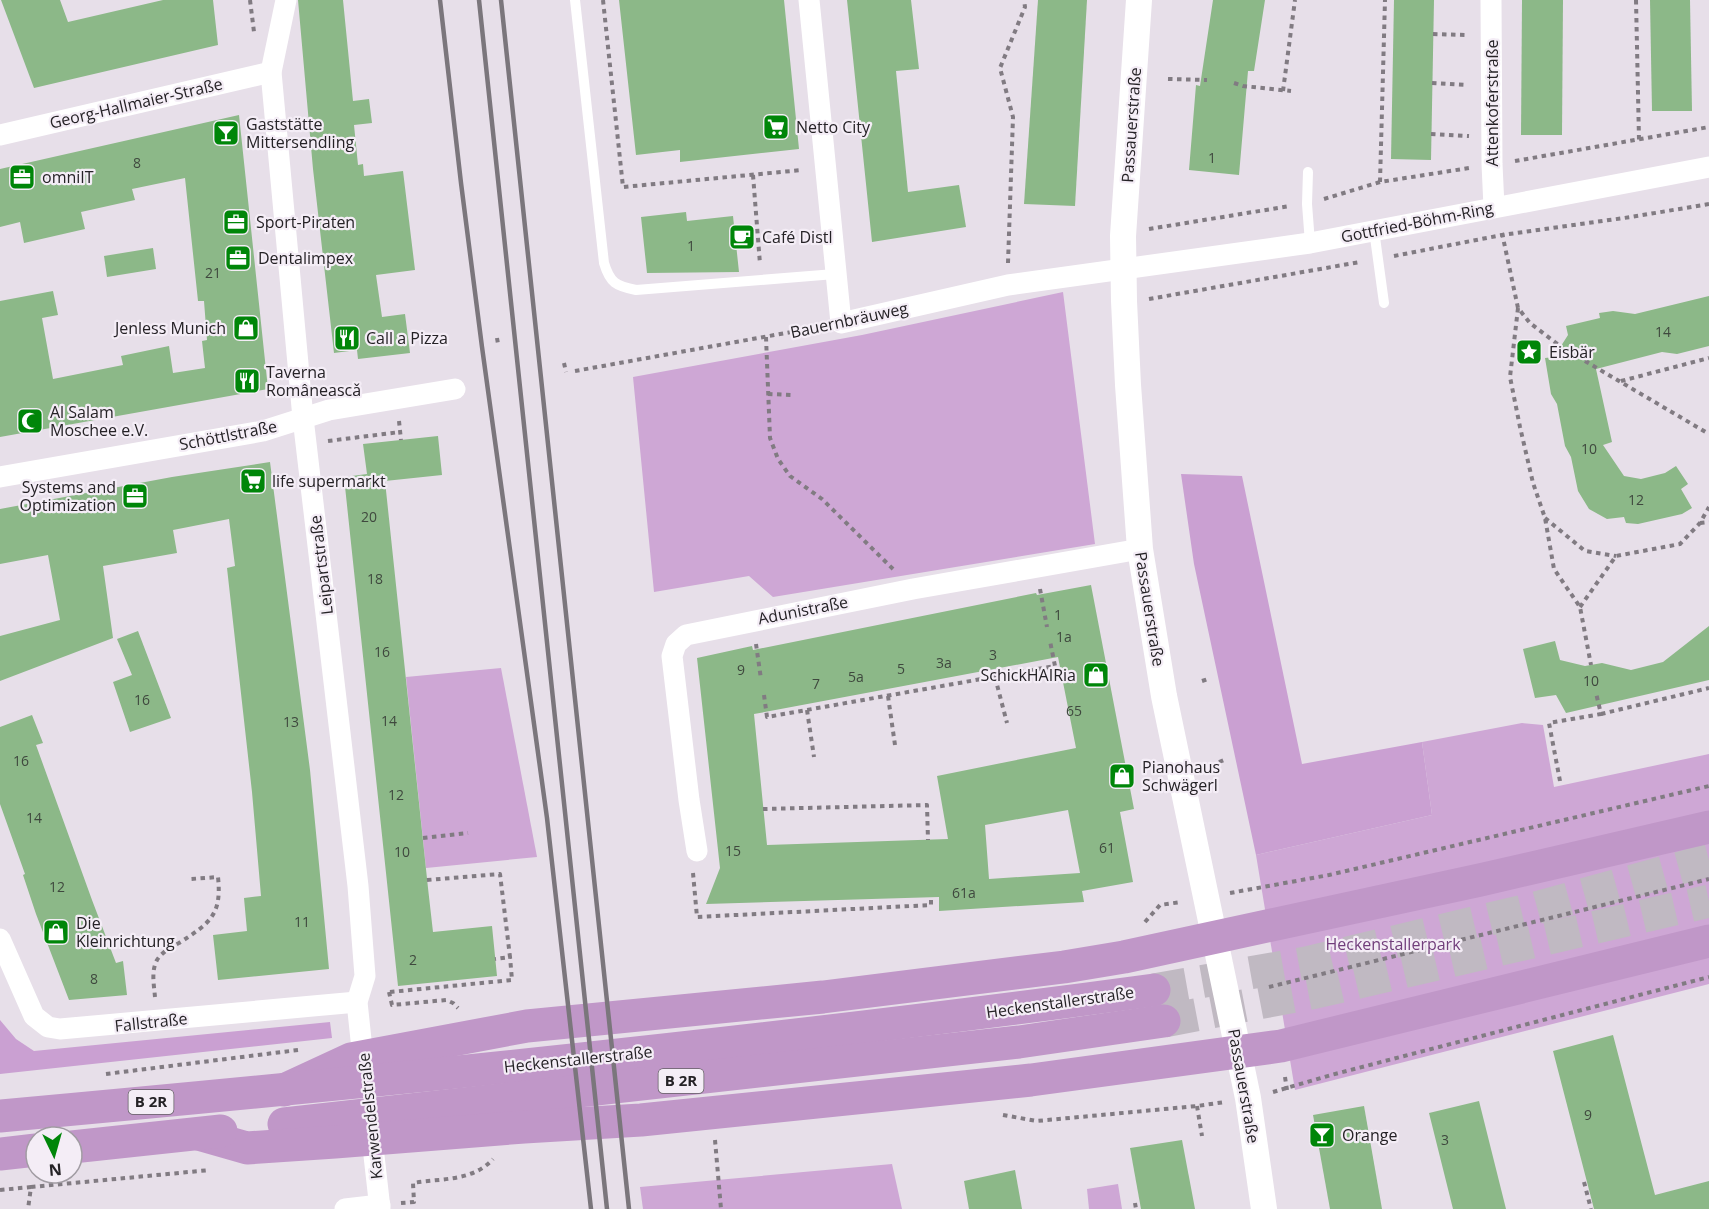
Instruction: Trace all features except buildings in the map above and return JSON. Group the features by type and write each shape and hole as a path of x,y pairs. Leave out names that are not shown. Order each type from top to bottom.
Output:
{"highway":[{"path":"284,1090 351,1059 526,1026 823,997 1114,959 1480,880 1709,827"},
{"path":"198,1134 247,1148 641,1120 1031,1080 1239,1053 1326,1035 1709,941"},
{"name":"Heckenstallerstraße","path":"0,1116 284,1090 728,1043 985,1013 1154,990"},
{"name":"Heckenstallerstraße","path":"84,1146 1020,1042 1164,1021"},
{"path":"0,1154 24,1151"}],"street":[{"name":"Leipartstraße","path":"286,0 271,72 303,418 358,886 365,976 358,1013"},
{"path":"809,0 841,323"},
{"name":"Passauerstraße","path":"1139,0 1123,236 1123,268 1128,385 1140,549 1164,696 1248,1098 1264,1209"},
{"name":"Attenkoferstraße","path":"1491,0 1491,164 1494,207"},
{"name":"Georg-Hallmaier-Straße","path":"0,135 271,72"},
{"name":"Gottfried-Böhm-Ring","path":"1123,268 1310,243 1709,166"},
{"name":"Bauernbräuweg","path":"841,323 1008,285 1123,268"},
{"name":"Schöttlstraße","path":"0,477 263,431 329,410 455,389"},
{"name":"Adunistraße","path":"697,851 672,656 676,644 686,635 913,589 1140,549"},
{"name":"Fallstraße","path":"0,939 34,1016 48,1027 77,1029 157,1021 358,1013"},
{"name":"Karwendelstraße","path":"358,1013 380,1207"},
{"path":"345,1209 380,1207"}],"lane":[{"path":"575,0 604,263 608,276 619,287 636,290 836,274"},
{"path":"1308,172 1307,204 1310,243"},
{"path":"1374,230 1384,303"}],"path":[{"path":"250,0 254,32"},
{"path":"603,0 623,187 825,168"},
{"path":"1008,285 1013,117 1000,68 1025,7 1024,0"},
{"path":"1283,91 1295,0"},
{"path":"1380,182 1385,0"},
{"path":"1636,0 1639,140"},
{"path":"1433,34 1491,36"},
{"path":"1168,79 1207,80"},
{"path":"1234,83 1291,92"},
{"path":"1432,83 1491,86"},
{"path":"1162,226 1307,204 1380,182 1709,127"},
{"path":"1431,134 1491,136"},
{"path":"753,175 760,264"},
{"path":"1161,298 1502,235 1709,204"},
{"path":"1494,207 1518,308 1510,377 1533,483 1545,518 1554,569 1580,607 1591,665"},
{"path":"1518,308 1530,323 1560,346"},
{"name":"Bauernbräuweg","path":"575,371 841,323"},
{"path":"765,337 770,438 778,459 790,476 822,499 913,589"},
{"path":"497,338 498,344"},
{"path":"1620,381 1709,358"},
{"path":"1585,361 1709,434"},
{"path":"564,363 566,372"},
{"path":"768,394 793,395"},
{"path":"399,424 401,440"},
{"path":"339,440 400,432"},
{"path":"1545,518 1585,551 1616,556 1680,544 1700,523 1709,507"},
{"path":"1700,523 1709,522"},
{"path":"1580,607 1616,556"},
{"path":"1036,568 1047,627"},
{"path":"753,621 761,679"},
{"path":"764,695 767,717 1055,666 1050,641"},
{"path":"995,677 1007,723"},
{"path":"1202,681 1208,679"},
{"path":"1560,781 1549,723 1601,714 1709,688"},
{"path":"1596,693 1601,714"},
{"path":"888,696 895,744"},
{"path":"807,710 814,757"},
{"path":"1250,890 1329,875 1709,786"},
{"path":"763,809 927,805 928,840"},
{"path":"423,838 468,833"},
{"path":"697,851 691,857 696,917 931,905 931,897"},
{"path":"390,992 418,987 512,980 500,874 427,880"},
{"path":"157,1021 153,971 157,959 166,950 211,919 218,906 218,877 191,879"},
{"path":"1269,987 1709,879"},
{"path":"495,959 510,957"},
{"path":"1285,1077 1287,1090 1331,1075 1709,977"},
{"path":"400,1004 446,1000 461,1010"},
{"path":"99,1075 300,1049"},
{"path":"1197,1106 1202,1136"},
{"path":"715,1136 721,1209"},
{"path":"418,1182 466,1176 484,1169 498,1155"},
{"path":"0,1190 221,1169"},
{"path":"1584,1182 1591,1209"},
{"path":"28,1209 31,1187"},
{"path":"1135,1203 1136,1209"}],"green space":[{"path":"1063,292 1095,544 773,597 749,576 654,592 633,377 862,335"},
{"path":"501,668 537,857 426,868 406,677"},
{"name":"Heckenstallerpark","path":"1522,723 1543,725 1554,787 1709,754 1709,984 1295,1090 1256,855 1432,815 1422,742"},
{"path":"892,1164 902,1209 643,1209 640,1187"},
{"path":"1118,1184 1122,1209 1089,1209 1087,1189"}],"shaded area":[{"path":"1181,474 1242,476 1302,764 1422,742 1432,815 1256,855 1194,564"},
{"path":"0,1020 16,1039 34,1051 330,1022 332,1038 0,1074"}],"tunnel":[{"path":"1154,990 1306,963 1532,909 1709,860"},
{"path":"1164,1021 1316,992 1709,901"}],"railway":[{"path":"440,0 482,347 547,818 591,1209"},
{"path":"479,0 607,1209"},
{"path":"501,0 629,1209"}],"place":[{"name":"Netto City","path":"776,127"},
{"name":"Gaststätte Mittersendling","path":"226,133"},
{"name":"omniIT","path":"22,177"},
{"name":"Sport-Piraten","path":"236,222"},
{"name":"Café Distl","path":"742,237"},
{"name":"Dentalimpex","path":"238,258"},
{"name":"Jenless Munich","path":"246,328"},
{"name":"Call a Pizza","path":"347,338"},
{"name":"Eisbär","path":"1529,352"},
{"name":"Taverna Româneascǎ","path":"247,381"},
{"name":"Al Salam Moschee e.V.","path":"30,421"},
{"name":"life supermarkt","path":"253,481"},
{"name":"Systems and Optimization","path":"135,496"},
{"name":"SchickHAIRia","path":"1096,675"},
{"name":"Pianohaus Schwägerl","path":"1122,776"},
{"name":"Die Kleinrichtung","path":"56,932"},
{"name":"Orange","path":"1322,1135"}]}
